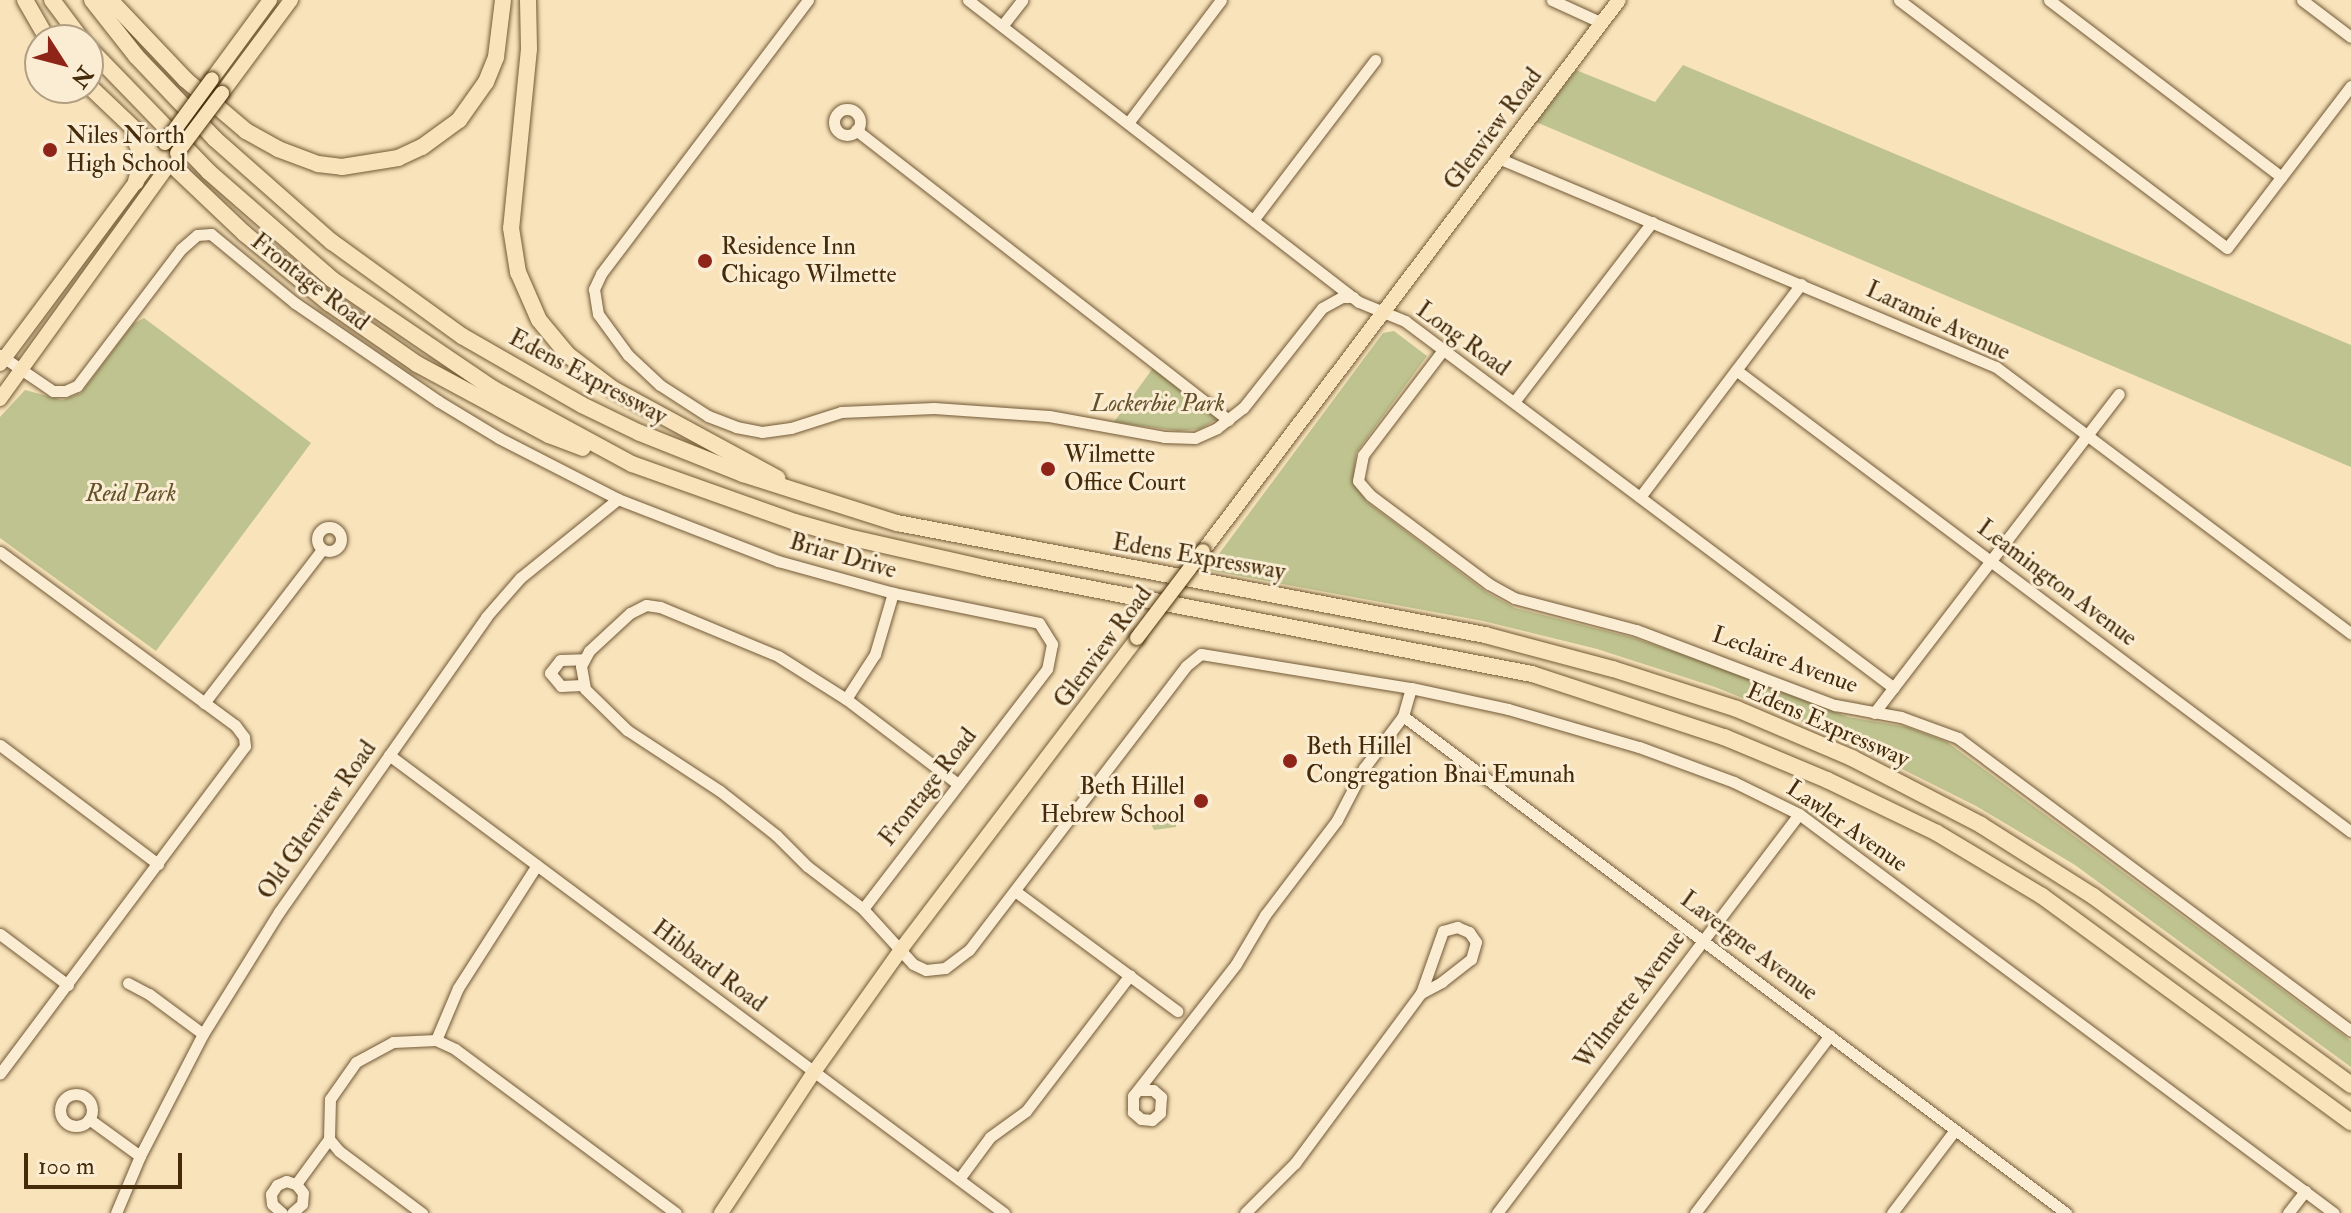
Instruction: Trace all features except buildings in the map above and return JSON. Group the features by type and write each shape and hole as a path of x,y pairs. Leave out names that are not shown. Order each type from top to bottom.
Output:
{"highway":[{"path":"25,0 39,24"},
{"path":"52,0 70,24"},
{"name":"Edens Expressway","path":"92,0 136,56 215,139 276,196 410,301 474,343 582,405 700,459 897,523 1485,635 1613,669 1737,709 1852,758 1981,825 2093,896 2351,1085"},
{"path":"110,0 186,80 246,131 278,149 318,164 342,167 398,158 422,147 459,120 486,82 496,57 503,0"},
{"path":"528,0 529,49 511,228 518,272 539,320 568,355 613,389 813,498"},
{"name":"Edens Expressway","path":"104,64 209,172 333,280 492,388 632,464 795,522 863,540 984,568 1532,674 1724,737 1827,780 1937,833 2042,896 2351,1122"},
{"path":"104,100 167,153 329,303 417,364 549,435 632,464"},
{"path":"103,104 140,146 142,166 136,182"}],"main road":[{"path":"0,399 167,153 212,79 270,0"},
{"path":"1,359 136,182 222,93 291,0"},
{"name":"Glenview Road","path":"721,1213 814,1072 902,948 1619,0"}],"street":[{"path":"808,0 601,274 593,298 598,314 614,338 660,385 708,416 749,431 774,431 841,412 884,408 1029,414 1185,439 1205,435 1229,420 1254,395 1314,316 1332,301 1353,297"},
{"name":"Long Road","path":"968,0 1353,297 1405,321 1894,688"},
{"path":"1002,26 1022,0"},
{"path":"1128,123 1221,0"},
{"path":"1552,0 1602,23"},
{"path":"1899,0 2227,248 2351,86"},
{"path":"2049,0 2281,177"},
{"path":"2302,0 2351,37"},
{"path":"1254,219 1375,60"},
{"path":"856,130 1229,420"},
{"name":"Laramie Avenue","path":"1498,158 1996,367 2351,634"},
{"path":"1514,402 1652,222"},
{"name":"Frontage Road","path":"21,370 53,391 65,391 77,386 181,249 197,235 211,234 295,303 438,401 523,451 618,499"},
{"path":"1640,497 1801,284"},
{"name":"Leclaire Avenue","path":"1443,350 1363,455 1358,481 1370,495 1489,584 1514,598 1636,630 1835,705 1913,721 1958,738 2351,1031"},
{"path":"1,359 21,370"},
{"name":"Leamington Avenue","path":"1736,370 2351,832"},
{"path":"1874,713 2119,394"},
{"name":"Briar Drive","path":"618,499 778,561 893,593 1030,620 1046,630 1052,644"},
{"name":"Old Glenview Road","path":"116,1213 140,1156 203,1034 279,912 389,755 511,586 618,499"},
{"path":"204,703 322,550"},
{"path":"0,552 235,725 244,737 241,754 0,1074"},
{"path":"846,699 875,654 893,593"},
{"path":"581,679 584,659 630,613 652,605 752,643 846,699 958,784"},
{"name":"Frontage Road","path":"863,909 1047,669 1052,644"},
{"name":"Lawler Avenue","path":"1015,891 1186,666 1201,654 1411,688 1508,709 1639,747 1748,787 1799,814 2334,1213"},
{"path":"581,679 561,686 550,673 552,665 560,660 584,659"},
{"path":"581,679 627,730 729,798 863,909 902,948 913,964 926,970 945,968 969,950 1015,891 1177,1011"},
{"path":"1142,1090 1236,964 1265,915 1337,820 1371,757 1403,716 1411,688"},
{"name":"Lavergne Avenue","path":"1403,716 2066,1213"},
{"path":"0,745 158,864"},
{"name":"Hibbard Road","path":"389,755 1004,1213"},
{"name":"Wilmette Avenue","path":"1497,1213 1799,814"},
{"path":"436,1040 465,977 537,865"},
{"path":"1245,1213 1295,1163 1421,993 1443,931 1457,927 1469,932 1476,942 1471,959 1442,982 1421,993"},
{"path":"0,934 68,985"},
{"path":"959,1179 990,1137 1026,1111 1130,975"},
{"path":"128,983 149,994 203,1034"},
{"path":"1695,1213 1830,1035"},
{"path":"296,1184 329,1139 330,1099 356,1062 393,1042 436,1040 455,1049 676,1213"},
{"path":"89,1119 140,1156"},
{"path":"1892,1213 1955,1130"},
{"path":"329,1139 339,1151 422,1213"},
{"path":"282,1213 272,1204 273,1189 286,1181 296,1184 303,1198 299,1208 292,1213"},
{"path":"2288,1213 2305,1191"}],"green space":[{"path":"1683,65 2351,345 2351,467 1536,122 1576,70 1655,102"},
{"name":"Reid Park","path":"144,318 311,443 156,651 0,538 0,417 25,390 62,400 81,393 133,324"},
{"path":"1394,331 1427,356 1356,453 1353,483 1367,502 1486,592 1515,608 1634,638 1848,717 1907,727 1947,742 2351,1041 2351,1067 2075,865 1976,806 1828,732 1715,687 1597,649 1483,621 1207,570 1383,333"},
{"name":"Lockerbie Park","path":"1153,368 1217,419 1200,429 1178,431 1114,422"},
{"path":"1160,811 1176,816 1176,827 1154,830 1152,826"}],"place":[{"name":"Niles North High School","path":"50,150"},
{"name":"Residence Inn Chicago Wilmette","path":"705,261"},
{"name":"Wilmette Office Court","path":"1048,469"},
{"name":"Beth Hillel Congregation Bnai Emunah","path":"1290,761"},
{"name":"Beth Hillel Hebrew School","path":"1201,801"}]}
